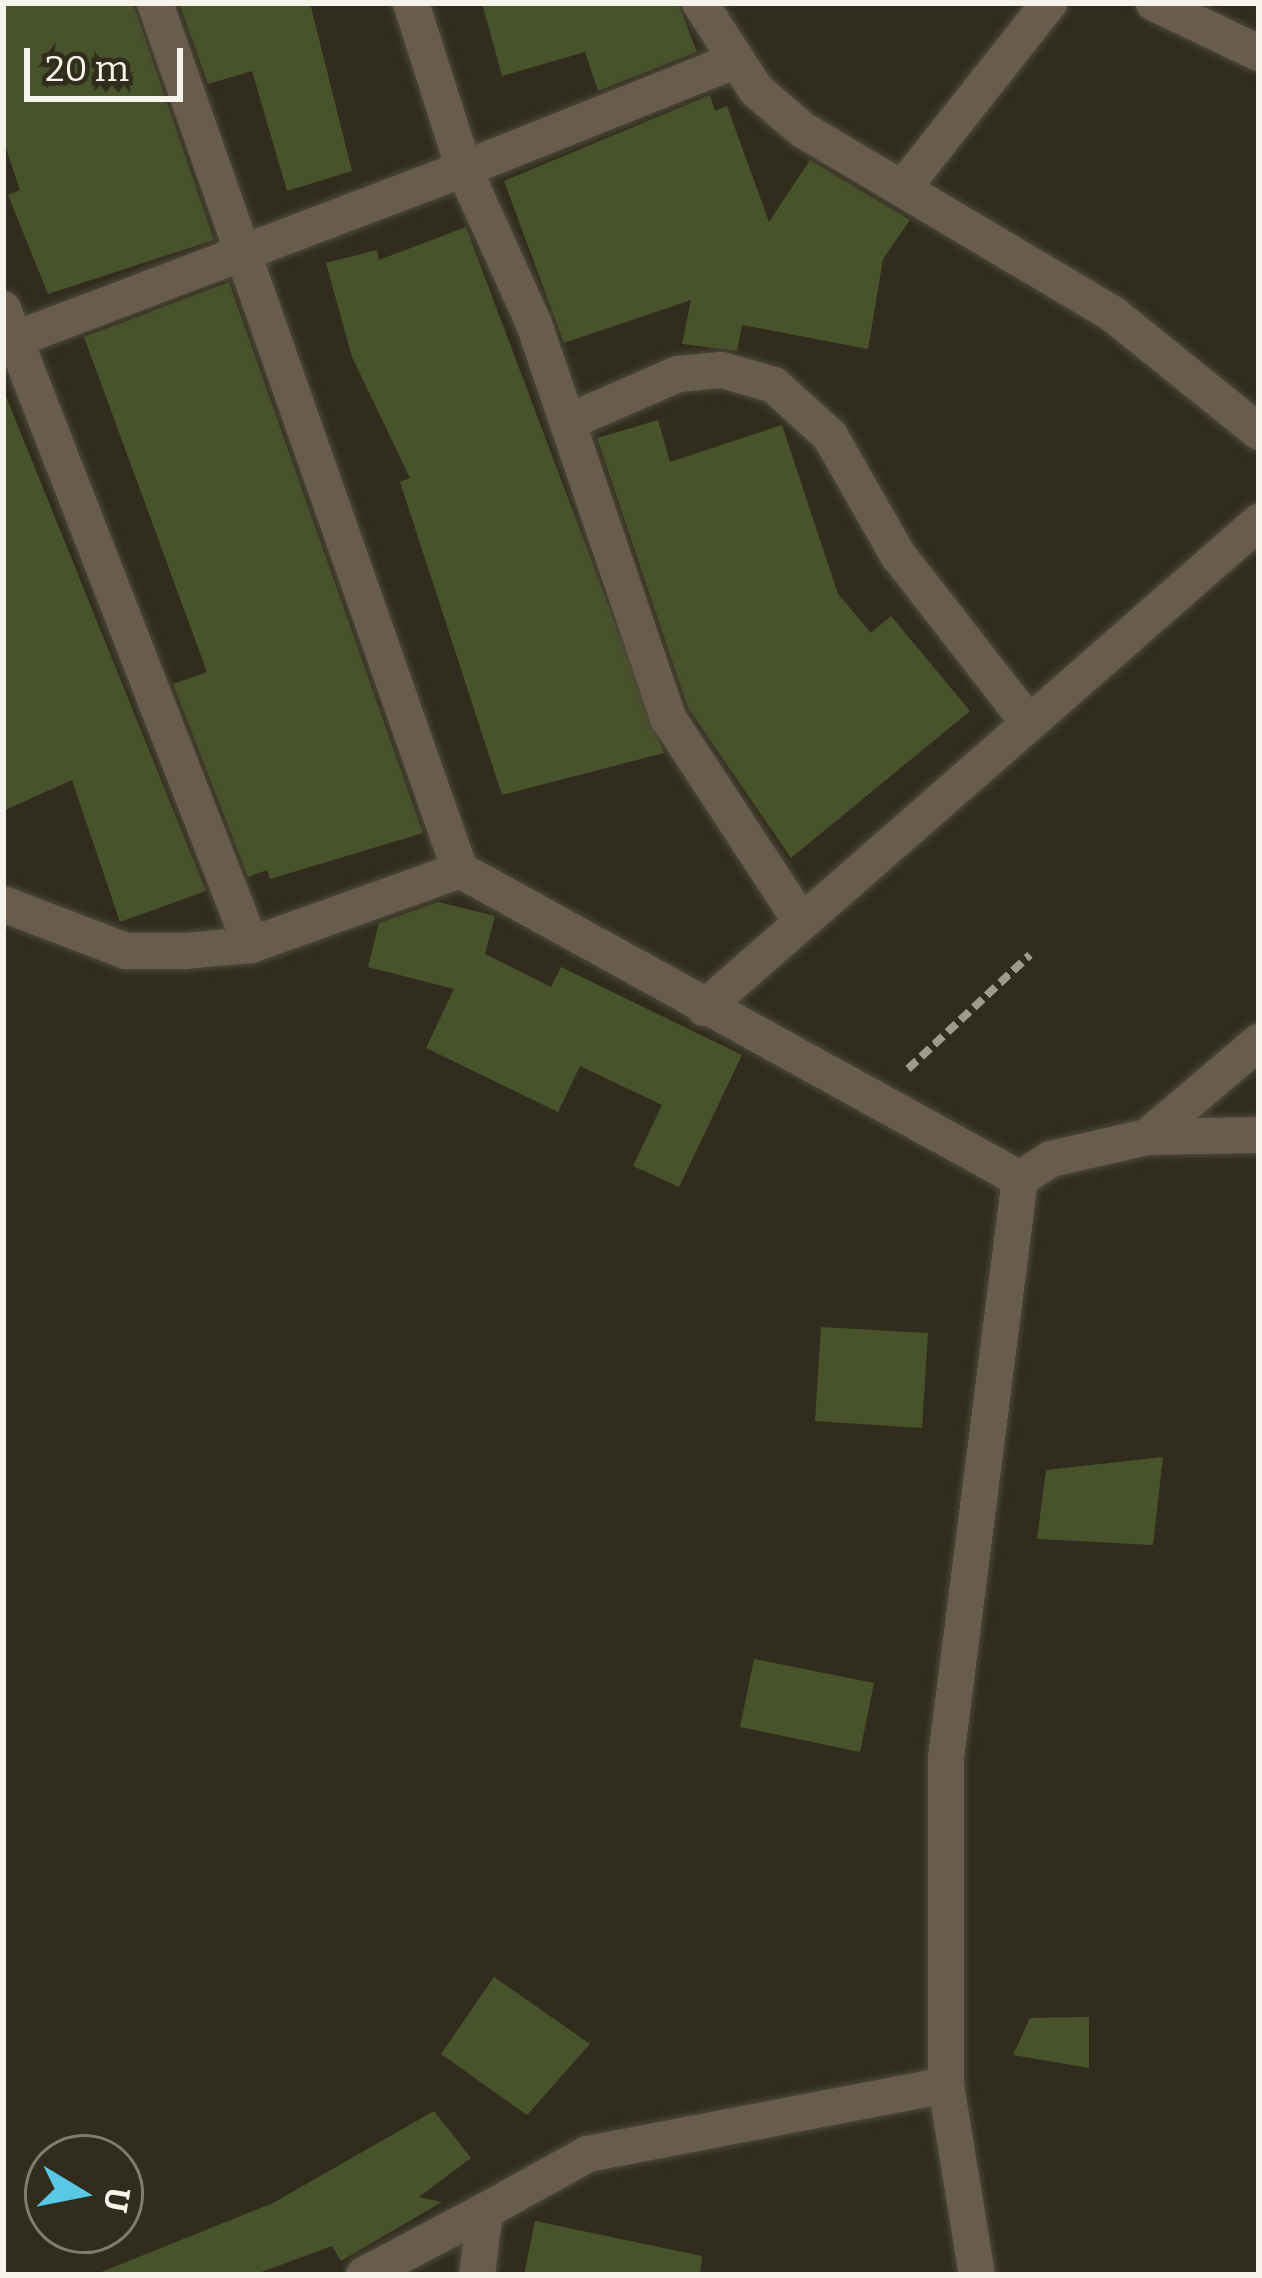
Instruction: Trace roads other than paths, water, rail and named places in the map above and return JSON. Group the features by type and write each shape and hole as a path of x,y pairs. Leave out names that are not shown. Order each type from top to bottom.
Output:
{"street":[{"path":"155,3 249,257 460,870 1021,1179"},
{"path":"411,3 464,170 568,422 668,718 800,920"},
{"path":"700,3 734,62 803,130 1114,315 1259,432"},
{"path":"903,188 1048,3"},
{"path":"1154,3 1259,53"},
{"path":"250,945 7,331 249,257 734,62"},
{"path":"568,422 678,374 722,370 774,385 830,436 898,556 1028,722"},
{"path":"704,1008 1259,522"},
{"path":"3,904 125,951 250,945 460,870"},
{"path":"1147,1137 1259,1042"},
{"path":"976,2275 946,2085 946,1758 1021,1179 1051,1159 1147,1137 1259,1135"},
{"path":"364,2275 588,2154 946,2085"},
{"path":"477,2275 485,2212"}]}
